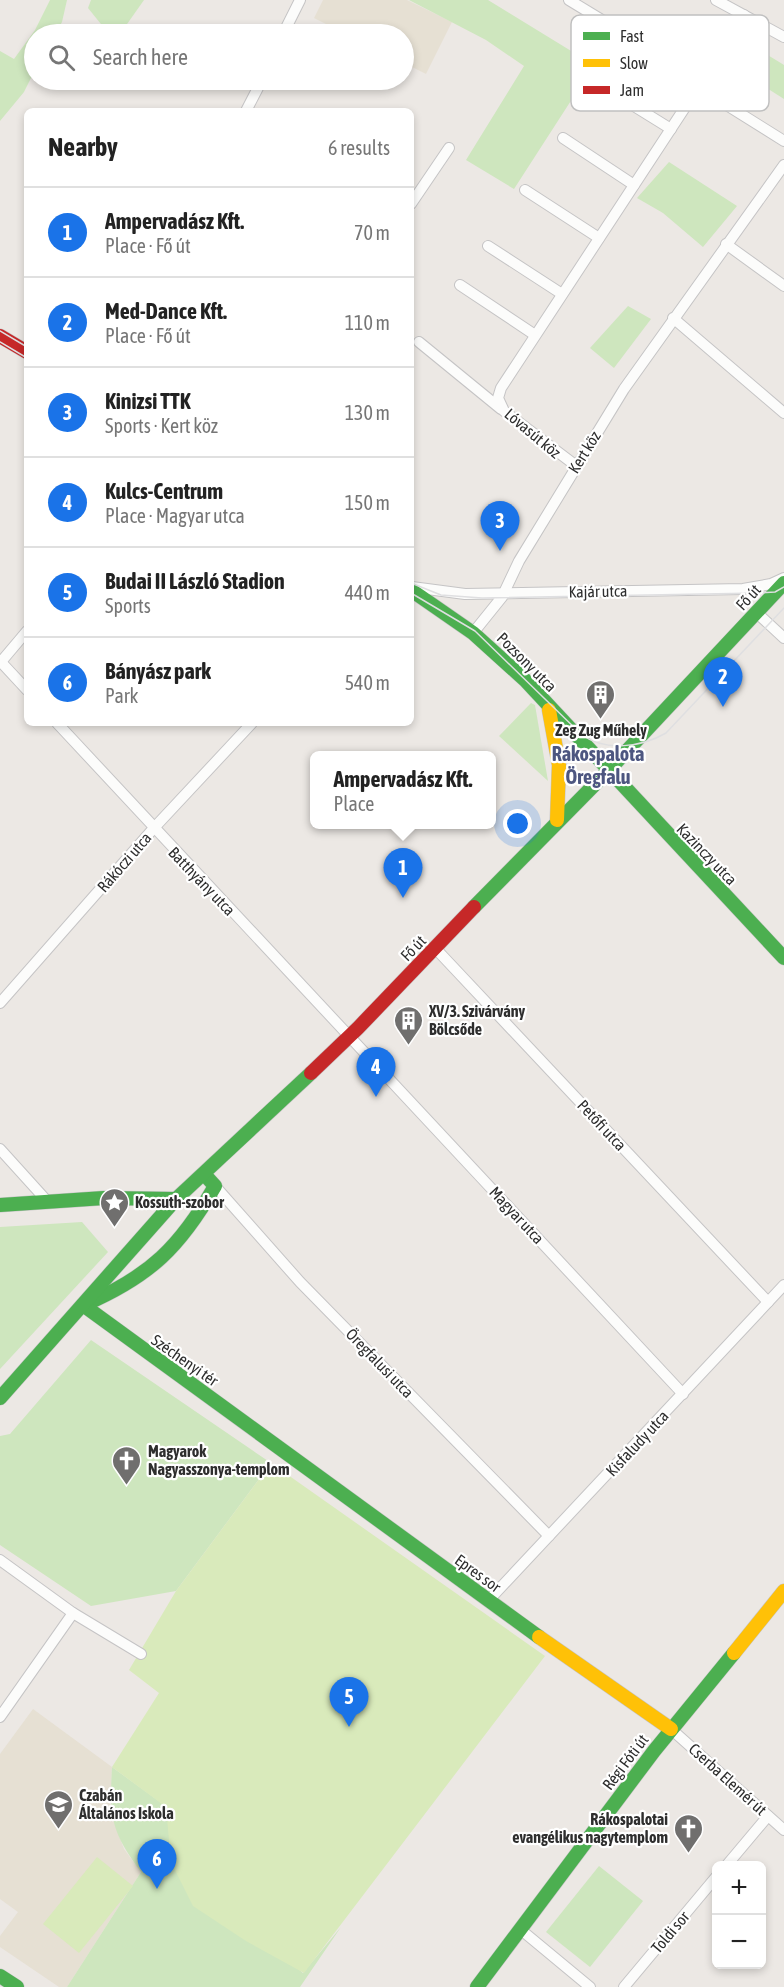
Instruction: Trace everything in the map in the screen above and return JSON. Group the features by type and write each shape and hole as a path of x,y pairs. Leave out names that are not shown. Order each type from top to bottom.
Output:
{"street":[{"path":"288,24 300,0"},
{"path":"569,0 594,15"},
{"path":"716,0 744,15"},
{"path":"769,29 784,37"},
{"path":"248,108 257,90"},
{"path":"642,111 671,129"},
{"name":"Lóvasút köz","path":"575,465 504,411 498,398 501,388 683,111"},
{"path":"736,111 784,141"},
{"path":"562,138 634,185"},
{"path":"414,200 449,148"},
{"name":"Kert köz","path":"473,633 504,592 575,465 673,318 784,165"},
{"path":"525,190 599,238"},
{"path":"726,244 784,286"},
{"path":"488,246 562,294"},
{"path":"460,285 535,335"},
{"path":"673,318 784,413"},
{"path":"1,338 24,350"},
{"path":"419,342 504,411"},
{"name":"Kajár utca","path":"414,588 465,594 750,589 784,578"},
{"name":"Fő út","path":"176,1199 350,1036 436,949 557,820 608,771 784,583"},
{"name":"Pozsony utca","path":"414,590 473,633 547,704 608,771"},
{"path":"757,613 784,638"},
{"path":"24,634 0,662 24,687"},
{"path":"547,704 557,736 560,760 562,786 557,820"},
{"name":"Batthyány utca","path":"60,726 153,829 350,1036"},
{"name":"Rákóczi utca","path":"0,1003 153,829 249,726"},
{"name":"Kazinczy utca","path":"608,771 784,958"},
{"name":"Petőfi utca","path":"436,949 768,1302"},
{"name":"Magyar utca","path":"350,1036 683,1394"},
{"path":"0,1149 47,1201"},
{"path":"83,1305 120,1290 145,1273 183,1234 203,1208 215,1186 204,1174"},
{"name":"Öregfalusi utca","path":"215,1186 300,1282 549,1536"},
{"path":"0,1205 104,1198 176,1199"},
{"path":"0,1398 176,1199"},
{"name":"Kisfaludy utca","path":"489,1601 784,1285"},
{"name":"Széchenyi tér","path":"83,1305 268,1440"},
{"name":"Epres sor","path":"268,1440 489,1601 671,1729"},
{"path":"0,1560 73,1612 141,1654"},
{"name":"Régi Fóti út","path":"477,1987 671,1729 784,1591"},
{"path":"0,1717 73,1612"},
{"name":"Cserba Elemér út","path":"671,1729 784,1830"},
{"path":"730,1861 768,1816"},
{"name":"Toldi sor","path":"624,1987 712,1883"},
{"path":"520,1929 590,1987"},
{"path":"0,1976 16,1987"}],"shaded area":[{"path":"323,0 407,0 452,22 426,74 414,68 414,24 326,24 314,18"},
{"name":"Czabán Általános Iskola","path":"33,1709 112,1767 110,1811 124,1849 141,1872 67,1987 59,1987 0,1947 0,1936 18,1912 0,1899 0,1754"}],"green space":[{"path":"50,0 67,0 61,24 38,24"},
{"path":"91,0 144,0 127,24 101,24 88,8"},
{"path":"409,0 488,0 571,51 571,101 514,189 466,160 524,66 486,40"},
{"path":"24,45 25,90 0,121 0,51 14,59"},
{"path":"769,56 784,65 784,99 769,89"},
{"path":"669,162 737,206 703,247 663,213 637,198"},
{"path":"628,306 651,319 614,368 590,348"},
{"path":"531,703 535,705 548,781 499,736"},
{"path":"82,1222 108,1252 0,1369 0,1227"},
{"path":"91,1340 271,1463 176,1591 91,1606 0,1545 0,1436 10,1434"},
{"path":"271,1463 545,1656 304,1973 246,1941 193,1906 171,1862 166,1807 112,1767 159,1693 129,1670 176,1591"},
{"path":"112,1767 167,1807 171,1862 303,1973 341,1927 300,1987 67,1987 141,1872 123,1845 114,1823 111,1799"},
{"path":"97,1857 133,1886 79,1953 43,1924"},
{"path":"599,1866 643,1901 590,1967 546,1932"}],"tram line":[{"path":"0,331 24,345"},
{"path":"0,342 24,356"},
{"path":"414,584 441,595 482,598 759,593 775,592 784,587"},
{"path":"414,595 475,631 582,735 613,746 646,742 666,733 784,608"}],"traffic: fast":[{"path":"474,907 608,771 784,583"},
{"path":"414,592 473,633 525,680 784,958"},
{"path":"0,1398 176,1199 311,1073"},
{"path":"86,1304 146,1270 176,1243 215,1186 204,1174"},
{"path":"0,1205 104,1198 176,1199"},
{"path":"83,1305 539,1637"},
{"path":"477,1987 654,1751 734,1653"},
{"path":"0,1976 17,1987"}],"traffic: slow":[{"path":"549,710 559,765 557,820"},
{"path":"734,1653 784,1591"},
{"path":"539,1637 671,1729"}],"traffic: jam":[{"path":"0,336 24,350"},
{"path":"311,1073 358,1028 474,907"}],"place":[{"name":"Kinizsi TTK","path":"500,551"},
{"name":"Med-Dance Kft.","path":"723,707"},
{"name":"Zeg Zug Műhely","path":"601,720"},
{"name":"Ampervadász Kft.","path":"403,898"},
{"name":"XV/3. Szivárvány Bölcsőde","path":"408,1046"},
{"name":"Kulcs-Centrum","path":"376,1097"},
{"name":"Kossuth-szobor","path":"114,1228"},
{"name":"Magyarok Nagyasszonya-templom","path":"127,1486"},
{"name":"Budai II László Stadion","path":"349,1727"},
{"name":"Czabán Általános Iskola","path":"58,1830"},
{"name":"Rákospalotai evangélikus nagytemplom","path":"689,1854"},
{"name":"Bányász park","path":"157,1889"}],"district":[{"name":"Rákospalota Öregfalu","path":"598,766"}]}
